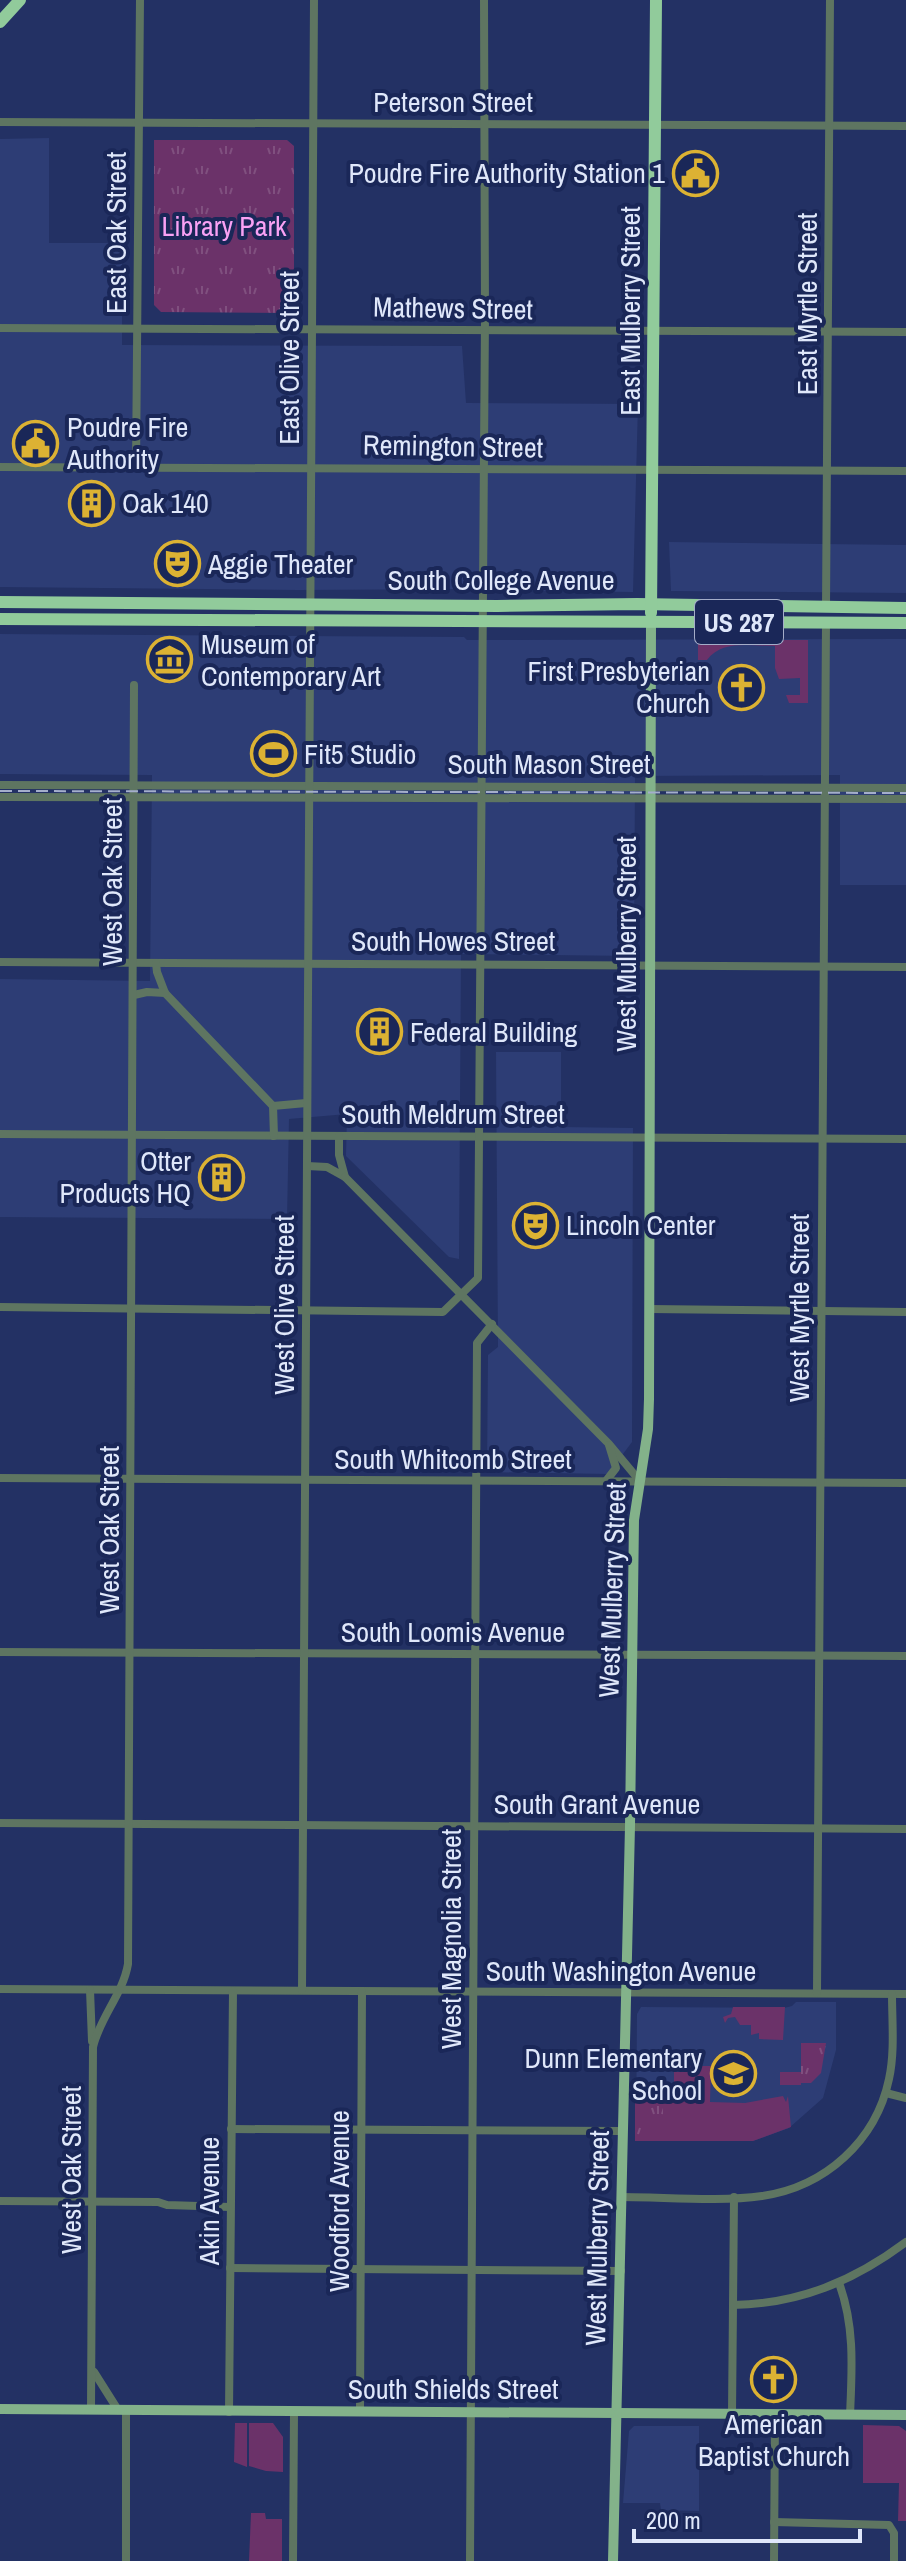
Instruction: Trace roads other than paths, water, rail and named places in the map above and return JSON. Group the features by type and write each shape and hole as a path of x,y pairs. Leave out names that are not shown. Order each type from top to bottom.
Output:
{"highway":[{"path":"0,22 20,0"},
{"name":"East Mulberry Street","path":"651,622 656,0"},
{"name":"South College Avenue","path":"0,602 904,608"},
{"path":"760,622 778,617 808,616 826,608"},
{"path":"826,623 844,615 887,614 904,608"},
{"name":"South College Avenue","path":"0,619 906,623"}],"main road":[{"name":"West Mulberry Street","path":"613,2561 634,1520 648,1429 651,622"},
{"name":"South Shields Street","path":"0,2409 906,2415"}],"street":[{"name":"East Oak Street","path":"136,467 140,0"},
{"name":"East Olive Street","path":"309,620 314,0"},
{"path":"0,1307 443,1312 478,1278 485,330 484,0"},
{"name":"East Myrtle Street","path":"826,608 830,0"},
{"name":"Peterson Street","path":"0,122 906,126"},
{"name":"Mathews Street","path":"0,328 906,332"},
{"name":"Remington Street","path":"0,467 906,471"},
{"name":"West Olive Street","path":"302,1990 309,620"},
{"name":"West Myrtle Street","path":"817,1993 826,623"},
{"name":"West Oak Street","path":"91,2410 93,2047 128,1964 134,685"},
{"name":"South Mason Street","path":"0,785 480,787 906,799"},
{"name":"South Mason Street","path":"0,797 480,798 825,787 906,788"},
{"name":"South Howes Street","path":"0,962 906,967"},
{"path":"156,963 164,990 273,1106 274,1136"},
{"path":"164,990 172,964"},
{"path":"134,995 164,990"},
{"path":"273,1106 306,1103"},
{"name":"South Meldrum Street","path":"0,1134 906,1139"},
{"path":"339,1136 339,1155 345,1177"},
{"path":"307,1166 327,1167 345,1177 609,1444 639,1480"},
{"path":"649,1309 906,1312"},
{"name":"West Magnolia Street","path":"470,2561 477,1343 492,1324"},
{"path":"606,1481 616,1468 609,1444"},
{"path":"622,1459 635,1457 645,1449"},
{"name":"South Whitcomb Street","path":"0,1478 906,1483"},
{"name":"South Loomis Avenue","path":"0,1652 906,1656"},
{"name":"South Grant Avenue","path":"0,1823 906,1829"},
{"name":"South Washington Avenue","path":"0,1989 906,1994"},
{"path":"90,1990 93,2047"},
{"name":"Akin Avenue","path":"229,2412 233,1991"},
{"name":"Woodford Avenue","path":"360,2412 362,1991"},
{"path":"621,2197 734,2197 779,2193 825,2174 867,2133 886,2093 892,2059 892,1994"},
{"path":"886,2093 906,2098"},
{"path":"231,2129 622,2131"},
{"path":"732,2414 734,2197"},
{"path":"0,2201 158,2202 230,2207"},
{"path":"733,2305 787,2300 813,2294 868,2268 906,2242"},
{"path":"230,2268 621,2271"},
{"path":"839,2283 848,2305 851,2330 850,2415"},
{"path":"92,2368 103,2389 122,2411 126,2561"},
{"path":"293,2561 294,2412"},
{"path":"774,2561 775,2414"},
{"path":"774,2522 886,2524 893,2528 894,2561"}],"railway":[{"path":"0,791 906,793"}],"place":[{"name":"Poudre Fire Authority Station 1","path":"696,173"},
{"name":"Poudre Fire Authority","path":"36,443"},
{"name":"Oak 140","path":"91,503"},
{"name":"Aggie Theater","path":"177,564"},
{"name":"Museum of Contemporary Art","path":"170,660"},
{"name":"First Presbyterian Church","path":"741,687"},
{"name":"Fit5 Studio","path":"273,754"},
{"name":"Federal Building","path":"379,1032"},
{"name":"Otter Products HQ","path":"222,1177"},
{"name":"Lincoln Center","path":"535,1225"},
{"name":"Dunn Elementary School","path":"733,2074"},
{"name":"American Baptist Church","path":"774,2380"}],"park label":[{"name":"Library Park","path":"224,226"}]}
